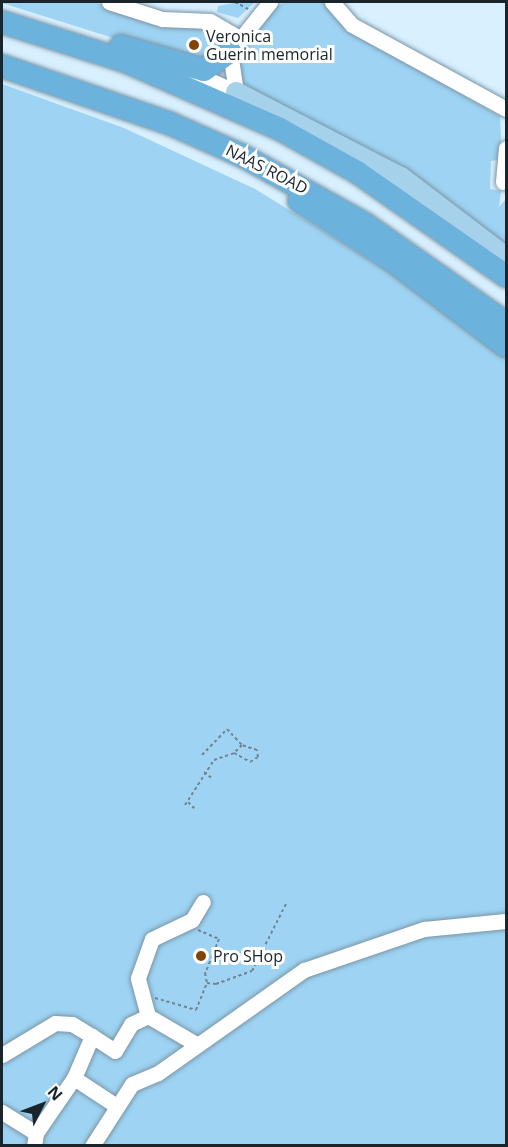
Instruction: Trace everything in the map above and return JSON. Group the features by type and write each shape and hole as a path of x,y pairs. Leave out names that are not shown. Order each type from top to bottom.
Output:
{"highway":[{"path":"2,21 51,24 204,70 234,44"},
{"path":"2,21 232,100 352,157 507,259"},
{"name":"NAAS ROAD","path":"2,66 171,124 307,189 421,259 507,323"},
{"path":"178,82 357,172 507,276"},
{"path":"171,124 393,261 507,346"}],"main road":[{"path":"236,92 401,177 507,259"}],"street":[{"path":"109,2 162,19 210,21 234,44"},
{"path":"130,48 236,92 234,44 270,2"},
{"path":"332,2 352,25 507,109"},
{"path":"503,182 507,148"},
{"path":"196,1044 145,1011 138,978 145,950 165,930 192,920 203,902"},
{"path":"92,1146 115,1105 132,1084 158,1073 304,970 350,951 424,929 507,921"},
{"path":"2,1055 55,1023 72,1024 115,1051 131,1024 145,1011"},
{"path":"2,1112 35,1139 74,1078 92,1036"},
{"path":"74,1078 115,1105"}],"path":[{"path":"235,2 248,9"},
{"path":"202,755 227,729 242,745 257,750 258,757 250,762 234,753"},
{"path":"185,805 204,772 214,760 234,753 242,745"},
{"path":"204,772 213,779"},
{"path":"188,802 196,810"},
{"path":"207,983 252,971 286,904"},
{"path":"145,1011 158,995 196,1010 207,983 205,973 219,939 196,929 192,920"}],"shaded area":[{"path":"94,2 123,11 233,34 209,58 193,63 2,3"},
{"path":"238,2 255,2 238,18 217,12 218,6"},
{"path":"285,2 328,2 426,74 500,116 502,159 491,161 490,189 501,191 499,207 506,199 506,251 244,92 235,75 245,40 270,10"},
{"path":"2,84 124,128 255,189 401,279 506,358 506,1145 2,1145"}],"place":[{"name":"Veronica Guerin memorial","path":"194,45"},
{"name":"Pro SHop","path":"201,956"}]}
